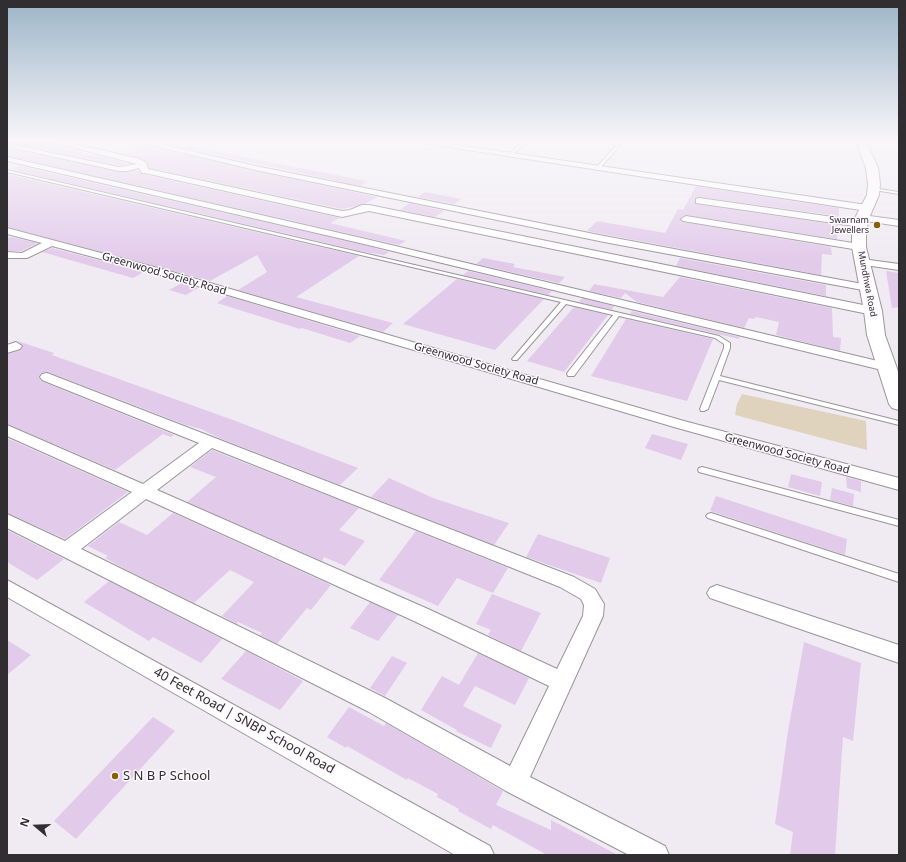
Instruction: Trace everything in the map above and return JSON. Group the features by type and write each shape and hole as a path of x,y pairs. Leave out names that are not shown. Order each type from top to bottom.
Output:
{"main road":[{"name":"Mundhwa Road","path":"873,181 874,189 858,232 860,254 873,311 876,335 899,404"}],"street":[{"path":"103,181 366,242 414,255 886,366"},
{"path":"195,181 342,214 352,214 362,208 369,208 873,311"},
{"path":"321,181 711,260 868,288"},
{"path":"665,181 899,223"},
{"path":"699,201 863,217"},
{"path":"686,219 860,254 899,267"},
{"name":"Greenwood Society Road","path":"7,231 53,242 192,281 686,426 899,484"},
{"path":"7,255 23,256 53,242"},
{"path":"47,377 567,582 588,594 594,604 593,616 515,782"},
{"path":"7,430 414,612 563,682"},
{"path":"66,550 145,492 209,442"},
{"path":"7,520 377,705 515,782 656,855"},
{"name":"40 Feet Road | SNBP School Road","path":"7,588 481,855"},
{"path":"717,593 899,654"}],"lane":[{"path":"55,181 618,313 722,339 727,343 727,348 704,409"},
{"path":"874,189 899,193"},
{"path":"515,359 565,301"},
{"path":"571,374 618,313"},
{"path":"716,377 899,423"},
{"path":"702,470 899,523"},
{"path":"711,516 899,578"}],"shaded area":[{"path":"742,394 866,421 867,450 735,415 737,404"}],"building":[{"path":"7,181 38,181 359,256 296,297 393,323 383,332 238,290 267,272 257,255 210,281 7,227"},
{"path":"61,181 86,181 389,252 384,255 365,252"},
{"path":"118,181 175,181 340,218 330,223 406,241 399,245"},
{"path":"211,181 303,181 377,197 365,204 342,209"},
{"path":"338,181 367,181 360,186"},
{"path":"696,186 839,208 839,216 699,197 694,199 696,204 838,225 837,239 686,215 680,219 683,222 831,247 832,255 822,254 821,275 587,231 597,221 665,233 678,209 683,210"},
{"path":"425,192 462,199 454,204 418,197"},
{"path":"409,203 444,211 435,217 400,210"},
{"path":"11,237 38,243 22,251 7,251 7,238"},
{"path":"52,248 144,272 133,278 42,252"},
{"path":"483,258 515,264 513,267 565,277 559,283 476,264"},
{"path":"680,258 826,285 826,296 676,266"},
{"path":"468,271 552,291 548,295 463,275"},
{"path":"886,271 899,273 899,307 892,308"},
{"path":"680,277 832,308 833,337 841,338 840,351 776,335 779,322 756,317 754,319 749,318 744,328 637,302 625,293 621,298 589,291 594,284 663,297"},
{"path":"457,279 544,299 495,350 403,324"},
{"path":"182,283 198,288 186,295 169,290"},
{"path":"227,296 360,336 350,343 217,303"},
{"path":"582,298 614,306 612,310 579,302"},
{"path":"574,307 608,315 564,372 527,361"},
{"path":"632,311 740,337 739,339 630,314"},
{"path":"626,319 713,339 687,401 591,376"},
{"path":"17,341 54,353 52,355 233,420 358,468 340,485 219,438 201,429 186,425 48,372 41,373 39,378 41,381 174,435 171,437 163,434 115,470 7,424 7,354 21,350 23,346"},
{"path":"652,434 688,444 681,460 645,448"},
{"path":"7,438 128,492 65,539 7,513"},
{"path":"212,450 359,508 339,530 365,541 345,566 324,557 322,561 187,502 216,477 190,467"},
{"path":"791,474 822,482 820,496 788,487"},
{"path":"846,477 861,481 861,492 847,488"},
{"path":"389,478 433,498 509,523 494,545 371,497"},
{"path":"832,488 854,494 853,506 830,500"},
{"path":"716,496 847,539 845,555 710,511"},
{"path":"173,513 331,585 311,610 307,608 277,644 260,635 262,633 238,622 237,624 222,616 254,582 230,570 194,603 125,569 105,558 108,556 88,546 119,522 147,535"},
{"path":"7,530 64,559 37,580 7,562"},
{"path":"416,531 508,568 493,593 457,578 438,606 379,580"},
{"path":"538,534 610,558 601,583 526,557"},
{"path":"109,581 222,639 201,663 153,637 149,641 84,602"},
{"path":"492,594 541,613 521,651 488,635 491,630 476,624"},
{"path":"370,602 398,615 378,641 350,628"},
{"path":"7,640 31,655 7,675"},
{"path":"804,642 861,663 853,741 843,737 835,855 790,855 793,832 775,824 788,731"},
{"path":"246,651 303,681 280,710 221,679"},
{"path":"478,653 529,678 515,705 475,686 463,706 502,725 491,748 456,731 457,730 421,710 442,676 459,685"},
{"path":"392,656 407,663 385,696 370,688"},
{"path":"349,707 384,726 386,723 503,791 496,805 551,830 551,820 618,855 547,855 493,825 491,829 458,811 459,809 437,797 438,794 408,778 407,780 347,746 346,748 327,737"},
{"name":"S N B P School","path":"153,717 175,731 76,839 54,821"}],"place":[{"name":"Swarnam Jewellers","path":"877,225"},
{"name":"S N B P School","path":"115,776"}]}
